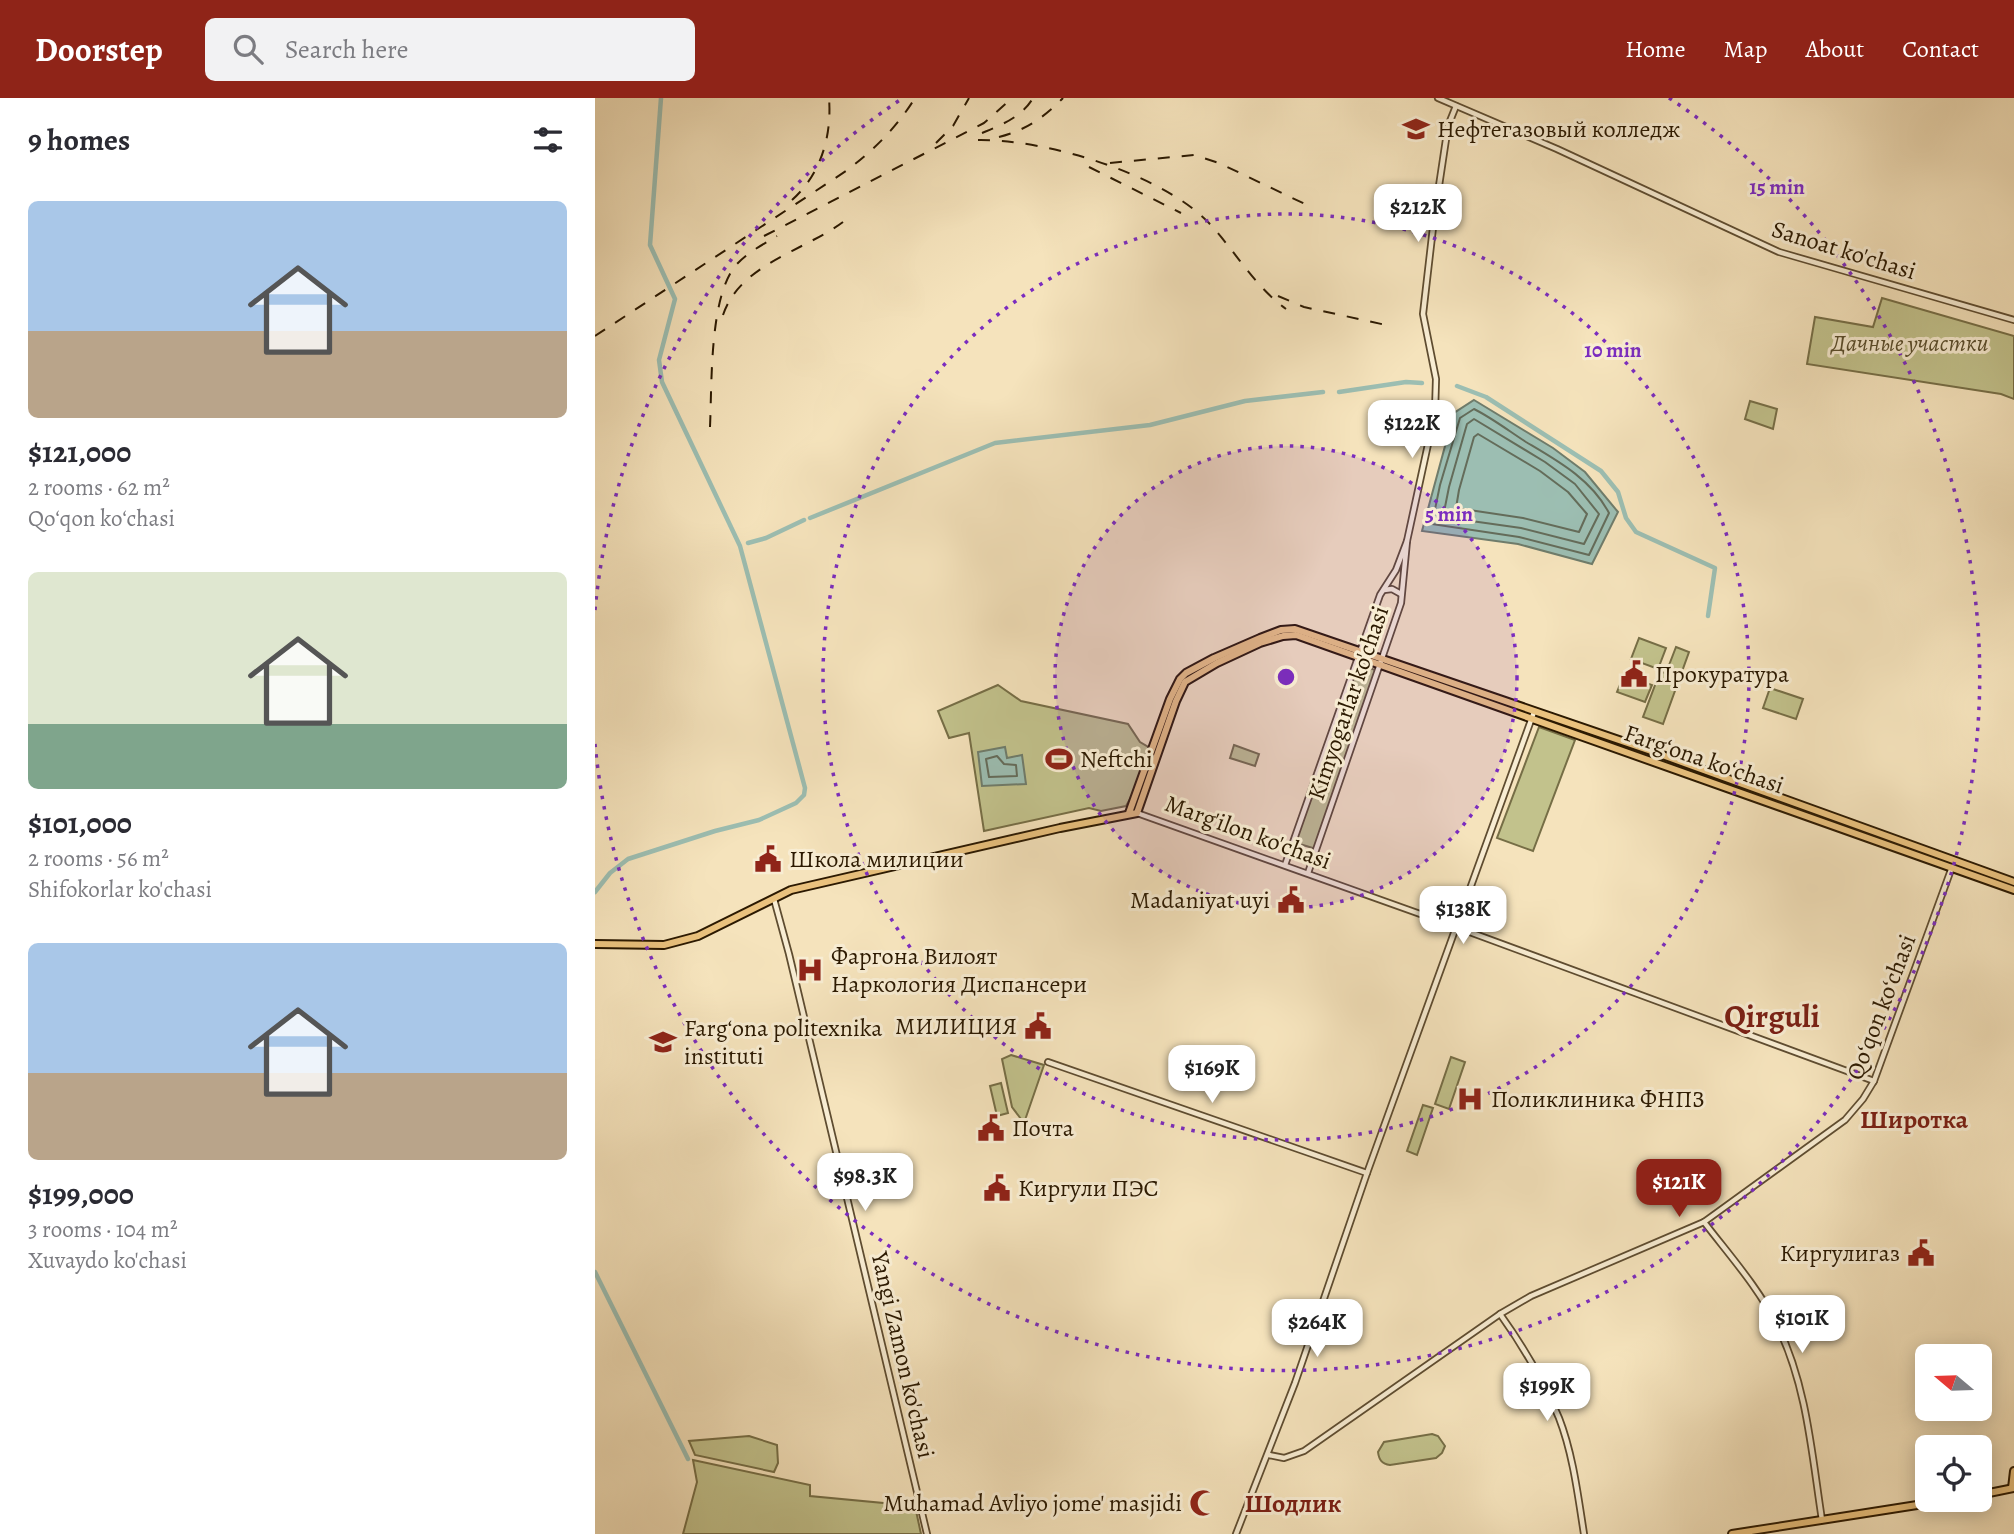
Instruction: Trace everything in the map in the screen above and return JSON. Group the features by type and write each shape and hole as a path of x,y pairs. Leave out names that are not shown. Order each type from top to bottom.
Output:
{"main road":[{"name":"Fargʻona koʻchasi","path":"1133,813 1177,699 1190,677 1260,643 1289,635 1359,653 1953,863 2014,882"},
{"name":"Marg'ilon ko'chasi","path":"595,944 664,945 698,936 791,890 1133,813"},
{"name":"Fargʻona koʻchasi","path":"1953,863 2014,890"},
{"path":"1992,1492 2013,1486 2014,1471"},
{"path":"1733,1534 1915,1505"}],"street":[{"name":"Sanoat ko'chasi","path":"1438,98 1557,149 1779,251 2014,320"},
{"name":"Kimyogarlar ko'chasi","path":"1308,873 1382,662 1401,595 1407,541 1435,412 1436,379 1423,314 1447,135 1456,106"},
{"name":"Kimyogarlar ko'chasi","path":"1285,865 1382,591 1396,570 1407,541"},
{"path":"1382,591 1392,589 1401,595"},
{"path":"1236,1534 1269,1455 1367,1173 1533,715"},
{"name":"Marg'ilon ko'chasi","path":"1133,813 1308,873 1874,1081"},
{"name":"Qoʻqon koʻchasi","path":"1269,1455 1285,1458 1304,1451 1500,1314 1531,1296 1704,1222 1830,1132 1860,1103 1874,1081 1953,863"},
{"name":"Yangi Zamon ko'chasi","path":"774,898 927,1534"},
{"path":"1048,1062 1367,1173"},
{"path":"1704,1222 1755,1288 1784,1342 1807,1426 1822,1520"},
{"path":"1500,1314 1514,1333 1559,1419 1571,1459 1584,1534"}],"green space":[{"name":"Дачные участки","path":"1882,298 2014,336 2014,399 2001,394 1807,364 1815,317 1873,327"},
{"path":"1750,401 1777,409 1773,429 1745,419"},
{"path":"1639,638 1666,648 1658,669 1631,659"},
{"path":"1676,647 1689,652 1663,724 1643,717 1660,672 1666,673"},
{"path":"1356,663 1378,671 1316,849 1293,842"},
{"path":"1624,675 1652,685 1645,702 1617,692"},
{"name":"Neftchi","path":"998,685 1021,701 1128,724 1140,742 1150,748 1126,806 1101,811 1089,808 984,831 969,733 949,738 938,711"},
{"path":"1770,688 1803,699 1796,719 1763,708"},
{"path":"1539,727 1575,740 1533,851 1497,838"},
{"path":"1234,745 1259,754 1255,766 1230,758"},
{"path":"1011,1055 1044,1065 1024,1123 1012,1107 1002,1059"},
{"path":"1451,1057 1465,1062 1449,1109 1435,1104"},
{"path":"1001,1083 1008,1113 997,1116 990,1086"},
{"path":"1423,1105 1433,1108 1417,1155 1407,1151"},
{"path":"1432,1434 1438,1436 1445,1446 1436,1458 1390,1465 1380,1459 1378,1452 1384,1442"},
{"path":"749,1436 777,1445 778,1463 774,1472 695,1455 689,1441"},
{"path":"693,1460 810,1485 810,1496 915,1506 921,1534 683,1534 697,1482"}],"water":[{"path":"1474,400 1553,448 1585,472 1618,512 1592,564 1518,544 1422,531 1454,413"},
{"path":"1005,747 1007,758 1022,755 1026,784 982,786 978,752"}],"waterway":[{"path":"595,892 610,873 628,859 759,820 796,803 804,795 805,788 740,546 662,382 659,360 675,299 650,245 661,98"},
{"path":"1339,392 1406,382 1422,383"},
{"path":"1457,386 1486,397 1601,471 1618,492 1626,518 1636,532 1715,568 1708,616"},
{"path":"810,518 995,443 1150,425 1245,401 1323,392"},
{"path":"748,543 766,538 804,520"},
{"path":"595,1272 688,1459"}],"railway":[{"path":"792,200 810,178 823,153 829,126 829,98"},
{"path":"595,336 846,171 884,138 915,98"},
{"path":"936,143 953,126 969,98"},
{"path":"764,236 984,123 1012,98"},
{"path":"982,133 1017,115 1033,98"},
{"path":"999,137 1034,122 1063,98"},
{"path":"978,140 1035,145 1067,153 1100,162 1160,188 1207,221 1254,278 1286,309"},
{"path":"1110,163 1194,155 1219,163 1307,205"},
{"path":"1089,167 1181,213"},
{"path":"723,315 731,298 743,283 758,271 843,222"},
{"path":"710,427 714,341 721,296 737,264 777,236"},
{"path":"1278,296 1304,307 1386,325"}],"place":[{"name":"Нефтегазовый колледж","path":"1416,129"},
{"name":"Прокуратура","path":"1634,674"},
{"name":"Neftchi","path":"1059,759"},
{"name":"Школа милиции","path":"768,859"},
{"name":"Madaniyat uyi","path":"1291,900"},
{"name":"Фаргона Вилоят Наркология Диспансери","path":"810,970"},
{"name":"МИЛИЦИЯ","path":"1038,1026"},
{"name":"Fargʻona politexnika instituti","path":"663,1042"},
{"name":"Поликлиника ФНПЗ","path":"1470,1099"},
{"name":"Почта","path":"991,1128"},
{"name":"Киргули ПЭС","path":"997,1188"},
{"name":"Киргулигаз","path":"1921,1253"},
{"name":"Muhamad Avliyo jome' masjidi","path":"1203,1503"}],"district":[{"name":"Qirguli","path":"1772,1016"},
{"name":"Широтка","path":"1914,1119"},
{"name":"Шодлик","path":"1293,1503"}]}
